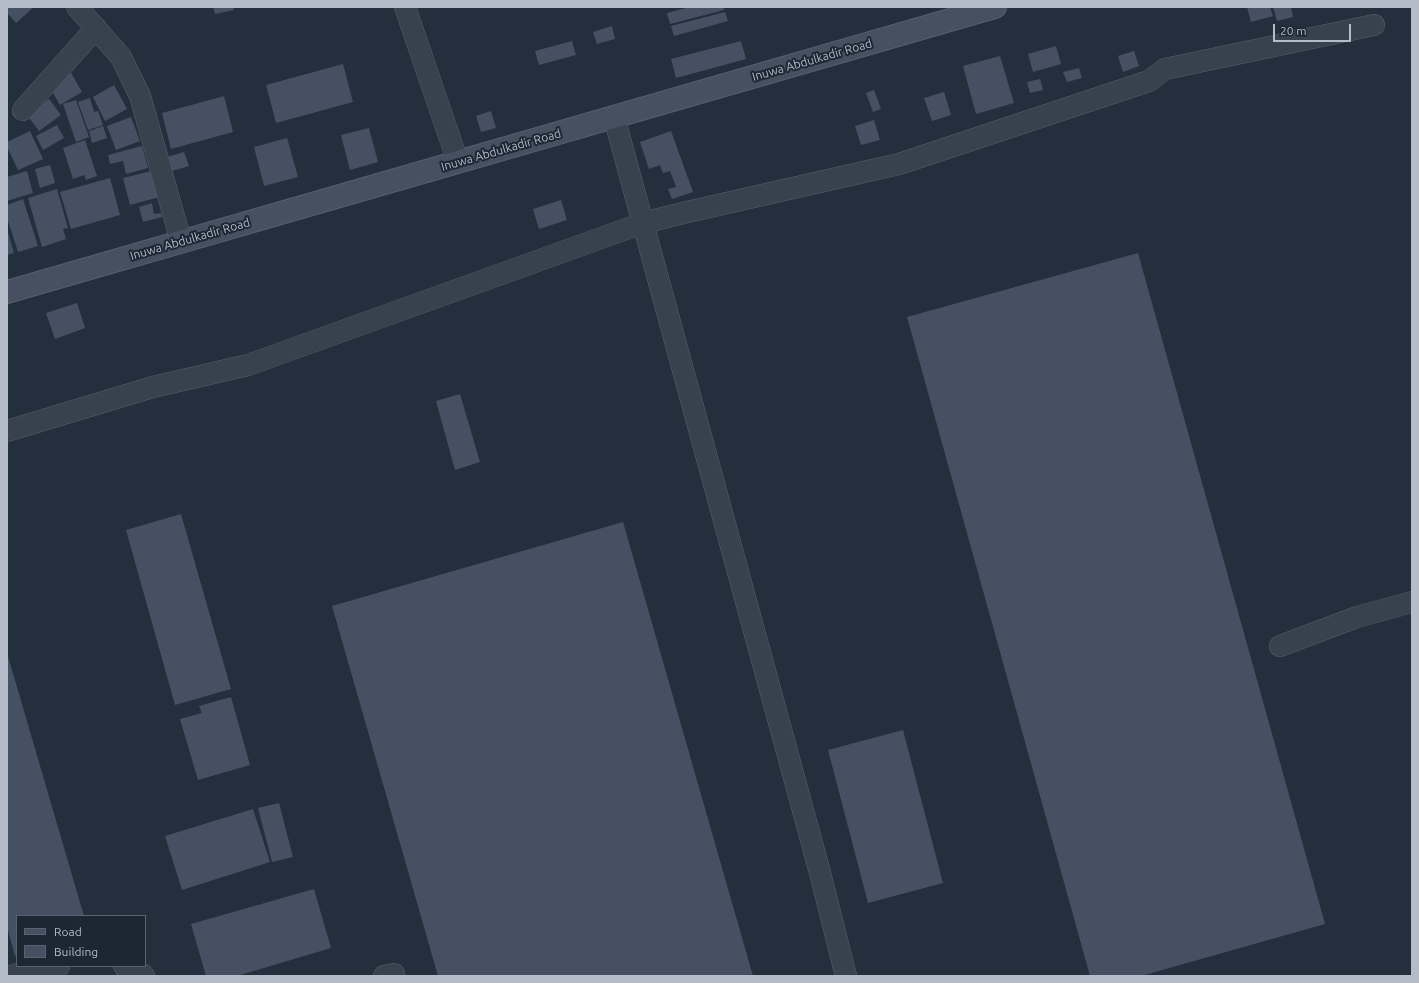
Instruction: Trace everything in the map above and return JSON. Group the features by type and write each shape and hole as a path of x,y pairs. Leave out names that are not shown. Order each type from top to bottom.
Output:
{"main road":[{"name":"Inuwa Abdulkadir Road","path":"7,292 995,7"}],"street":[{"path":"77,7 121,57 140,96 182,241"},
{"path":"405,7 458,162"},
{"path":"7,431 153,387 248,365 643,223 899,164 1149,81 1165,69 1374,25"},
{"path":"23,110 96,28"},
{"path":"614,117 819,869 846,976"},
{"path":"1280,646 1357,617 1412,602"},
{"path":"11,976 54,967"},
{"path":"126,967 144,976"}],"building":[{"path":"7,7 34,7 16,23 7,13"},
{"path":"213,7 233,7 234,10 215,14"},
{"path":"690,7 724,7 724,10 670,24 667,13"},
{"path":"1247,7 1270,7 1273,16 1251,22"},
{"path":"1273,7 1291,7 1293,17 1277,21"},
{"path":"725,12 728,21 674,36 671,26"},
{"path":"612,26 615,39 597,44 593,32"},
{"path":"572,41 576,55 539,65 535,51"},
{"path":"741,41 746,59 676,78 671,59"},
{"path":"1056,46 1061,64 1033,72 1028,54"},
{"path":"1134,51 1139,66 1123,72 1118,56"},
{"path":"1000,56 1014,103 976,114 963,66"},
{"path":"343,64 353,102 276,123 266,85"},
{"path":"1079,68 1082,78 1067,82 1063,72"},
{"path":"70,71 82,92 60,105 48,84"},
{"path":"1040,79 1043,90 1030,93 1027,82"},
{"path":"114,85 127,109 105,121 93,97"},
{"path":"874,90 881,109 873,112 866,93"},
{"path":"944,92 951,115 932,121 924,98"},
{"path":"224,96 233,132 171,149 162,113"},
{"path":"90,98 94,112 98,111 103,125 88,130 78,102"},
{"path":"49,99 61,115 39,131 27,115"},
{"path":"76,100 89,137 76,142 63,104"},
{"path":"491,111 496,128 481,132 476,116"},
{"path":"131,117 140,141 116,150 107,126"},
{"path":"874,120 880,140 861,145 855,126"},
{"path":"57,125 64,138 43,150 36,136"},
{"path":"103,126 107,138 92,143 89,131"},
{"path":"369,128 378,162 350,170 341,135"},
{"path":"30,131 43,159 18,170 7,147 7,142"},
{"path":"671,131 693,192 672,199 668,189 676,187 670,171 663,173 660,165 649,169 640,142"},
{"path":"287,138 298,177 264,186 254,147"},
{"path":"85,140 97,176 86,180 84,175 73,179 63,148"},
{"path":"142,146 148,168 126,174 123,161 110,164 108,155"},
{"path":"184,152 189,166 172,171 167,157"},
{"path":"50,165 55,183 40,188 35,169"},
{"path":"156,170 163,196 130,205 123,178"},
{"path":"27,171 33,193 7,201 7,177"},
{"path":"110,178 120,215 71,229 60,192"},
{"path":"57,189 68,228 63,229 66,239 42,247 28,198"},
{"path":"23,199 38,246 18,252 7,218 7,205"},
{"path":"561,200 567,220 539,229 533,209"},
{"path":"152,203 154,214 161,213 162,217 143,222 139,207"},
{"path":"7,229 14,253 7,255"},
{"path":"1138,253 1325,924 1141,976 1090,976 907,317"},
{"path":"77,303 85,328 55,339 46,313"},
{"path":"460,394 480,462 455,470 436,401"},
{"path":"181,514 231,689 175,705 126,530"},
{"path":"623,522 753,976 438,976 332,606"},
{"path":"7,653 84,915 16,915 16,956 7,927"},
{"path":"231,697 250,765 198,780 180,719 202,713 199,706"},
{"path":"903,730 943,883 868,903 828,750"},
{"path":"279,803 293,857 272,862 258,808"},
{"path":"253,809 270,862 182,890 165,836"},
{"path":"314,889 331,948 237,976 206,976 191,924"}]}
